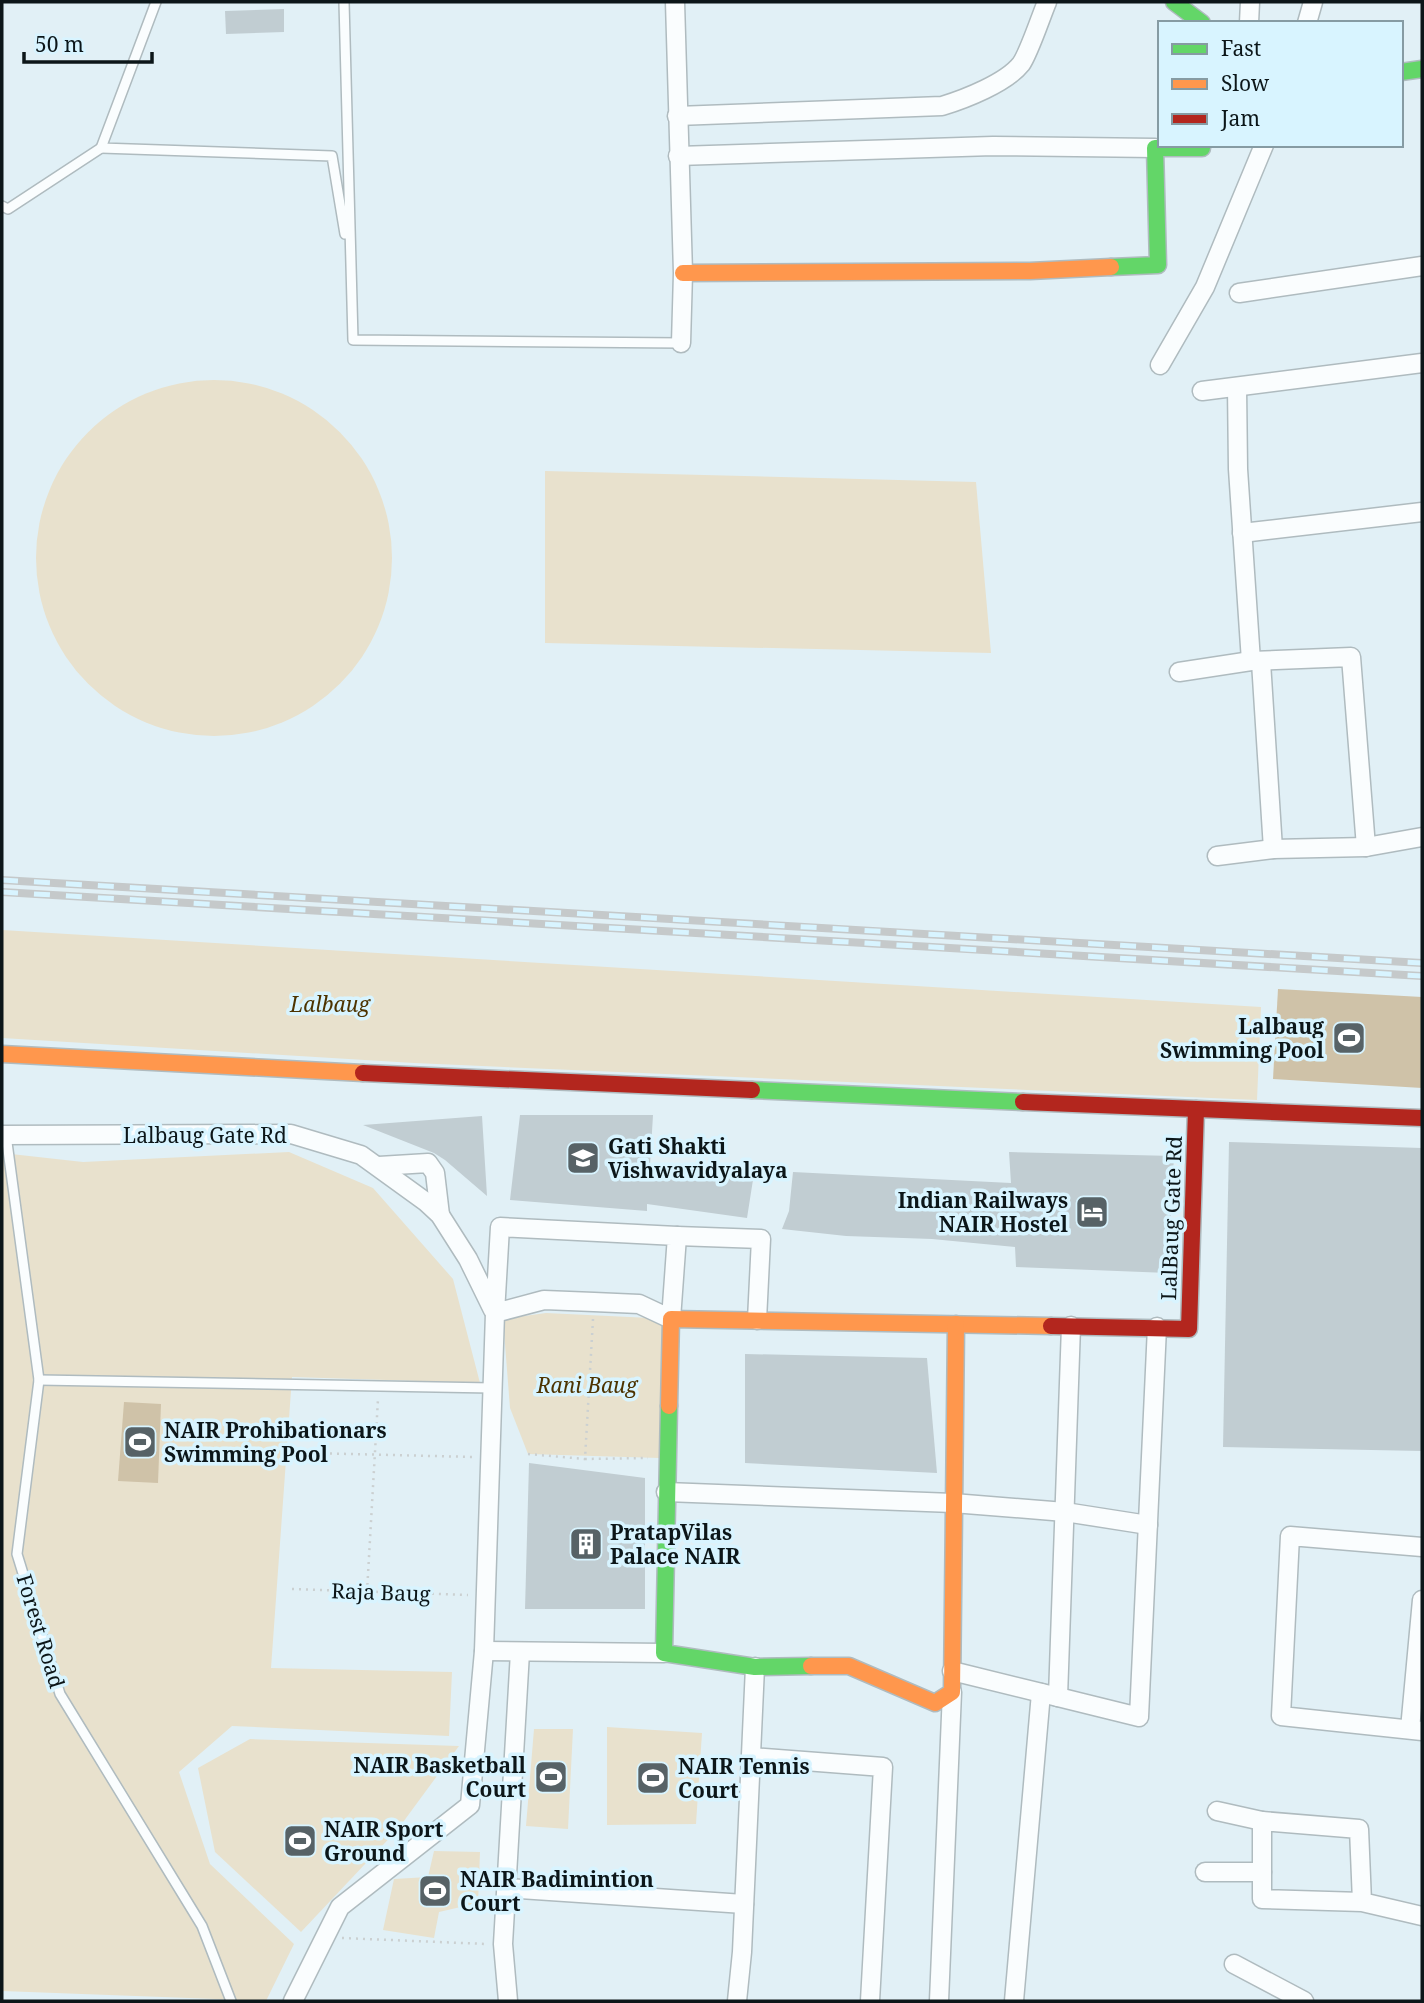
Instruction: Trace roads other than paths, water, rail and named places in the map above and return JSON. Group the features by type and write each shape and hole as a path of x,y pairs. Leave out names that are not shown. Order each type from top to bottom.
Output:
{"street":[{"path":"675,2 683,273 681,342"},
{"path":"677,116 942,106 963,100 990,88 1021,64 1047,2"},
{"path":"1174,2 1199,21"},
{"path":"1249,21 1250,2"},
{"path":"1308,21 1313,2"},
{"path":"1403,72 1422,69"},
{"path":"678,156 993,146 1202,148"},
{"path":"1160,365 1205,287 1263,147"},
{"path":"683,273 1030,271 1158,265 1156,148"},
{"path":"1239,293 1422,266"},
{"path":"1202,391 1422,363"},
{"path":"1237,387 1242,533 1273,849"},
{"path":"1242,533 1422,512"},
{"path":"1179,672 1256,661 1351,657 1366,847"},
{"path":"1217,856 1273,849 1366,847 1422,837"},
{"path":"2,1044 498,1073 525,1081"},
{"path":"2,1054 525,1081 1422,1118"},
{"name":"LalBaug Gate Rd","path":"1157,1327 1189,1329 1196,1109"},
{"name":"Lalbaug Gate Rd","path":"4,1135 291,1134 361,1155 379,1166 440,1215 468,1259 495,1313"},
{"path":"379,1166 428,1163 435,1173 440,1215"},
{"path":"293,2001 340,1907 470,1805 484,1651 500,1227 761,1239 757,1320"},
{"path":"664,1654 671,1319 677,1236"},
{"path":"495,1313 544,1300 639,1304 671,1319 1157,1327 1139,1717 952,1671"},
{"path":"939,2001 952,1692 956,1324"},
{"path":"1014,2001 1050,1695 1065,1512 1071,1326"},
{"path":"666,1492 953,1503 1065,1512 1148,1525"},
{"path":"1422,1547 1290,1536 1281,1716 1416,1730 1422,1600"},
{"path":"484,1651 664,1654 755,1667 849,1666 935,1703 952,1692"},
{"path":"508,2001 503,1944 520,1651"},
{"path":"737,2001 755,1667"},
{"path":"751,1757 883,1767 870,2001"},
{"path":"1217,1811 1262,1821 1359,1829 1362,1902"},
{"path":"1262,1821 1262,1899 1362,1902 1422,1916"},
{"path":"1205,1872 1262,1872"},
{"path":"506,1888 744,1904"},
{"path":"1234,1964 1304,2001"}],"lane":[{"path":"101,148 156,2"},
{"path":"344,2 353,340 681,342"},
{"path":"2,206 8,209 101,148 332,156 351,266"},
{"name":"Forest Road","path":"4,1135 39,1380 17,1554 60,1694 202,1926 231,2001"},
{"path":"39,1380 492,1388"}],"railway":[{"path":"2,880 1422,963"},
{"path":"2,892 1422,976"}],"place":[{"name":"Lalbaug Swimming Pool","path":"1349,1038"},
{"name":"Gati Shakti Vishwavidyalaya","path":"583,1158"},
{"name":"Indian Railways NAIR Hostel","path":"1092,1212"},
{"name":"NAIR Prohibationars Swimming Pool","path":"140,1442"},
{"name":"PratapVilas Palace NAIR","path":"586,1544"},
{"name":"NAIR Basketball Court","path":"551,1777"},
{"name":"NAIR Tennis Court","path":"653,1778"},
{"name":"NAIR Sport Ground","path":"300,1841"},
{"name":"NAIR Badimintion Court","path":"435,1891"}],"park label":[{"name":"Lalbaug","path":"330,1004"},
{"name":"Rani Baug","path":"587,1385"}]}
